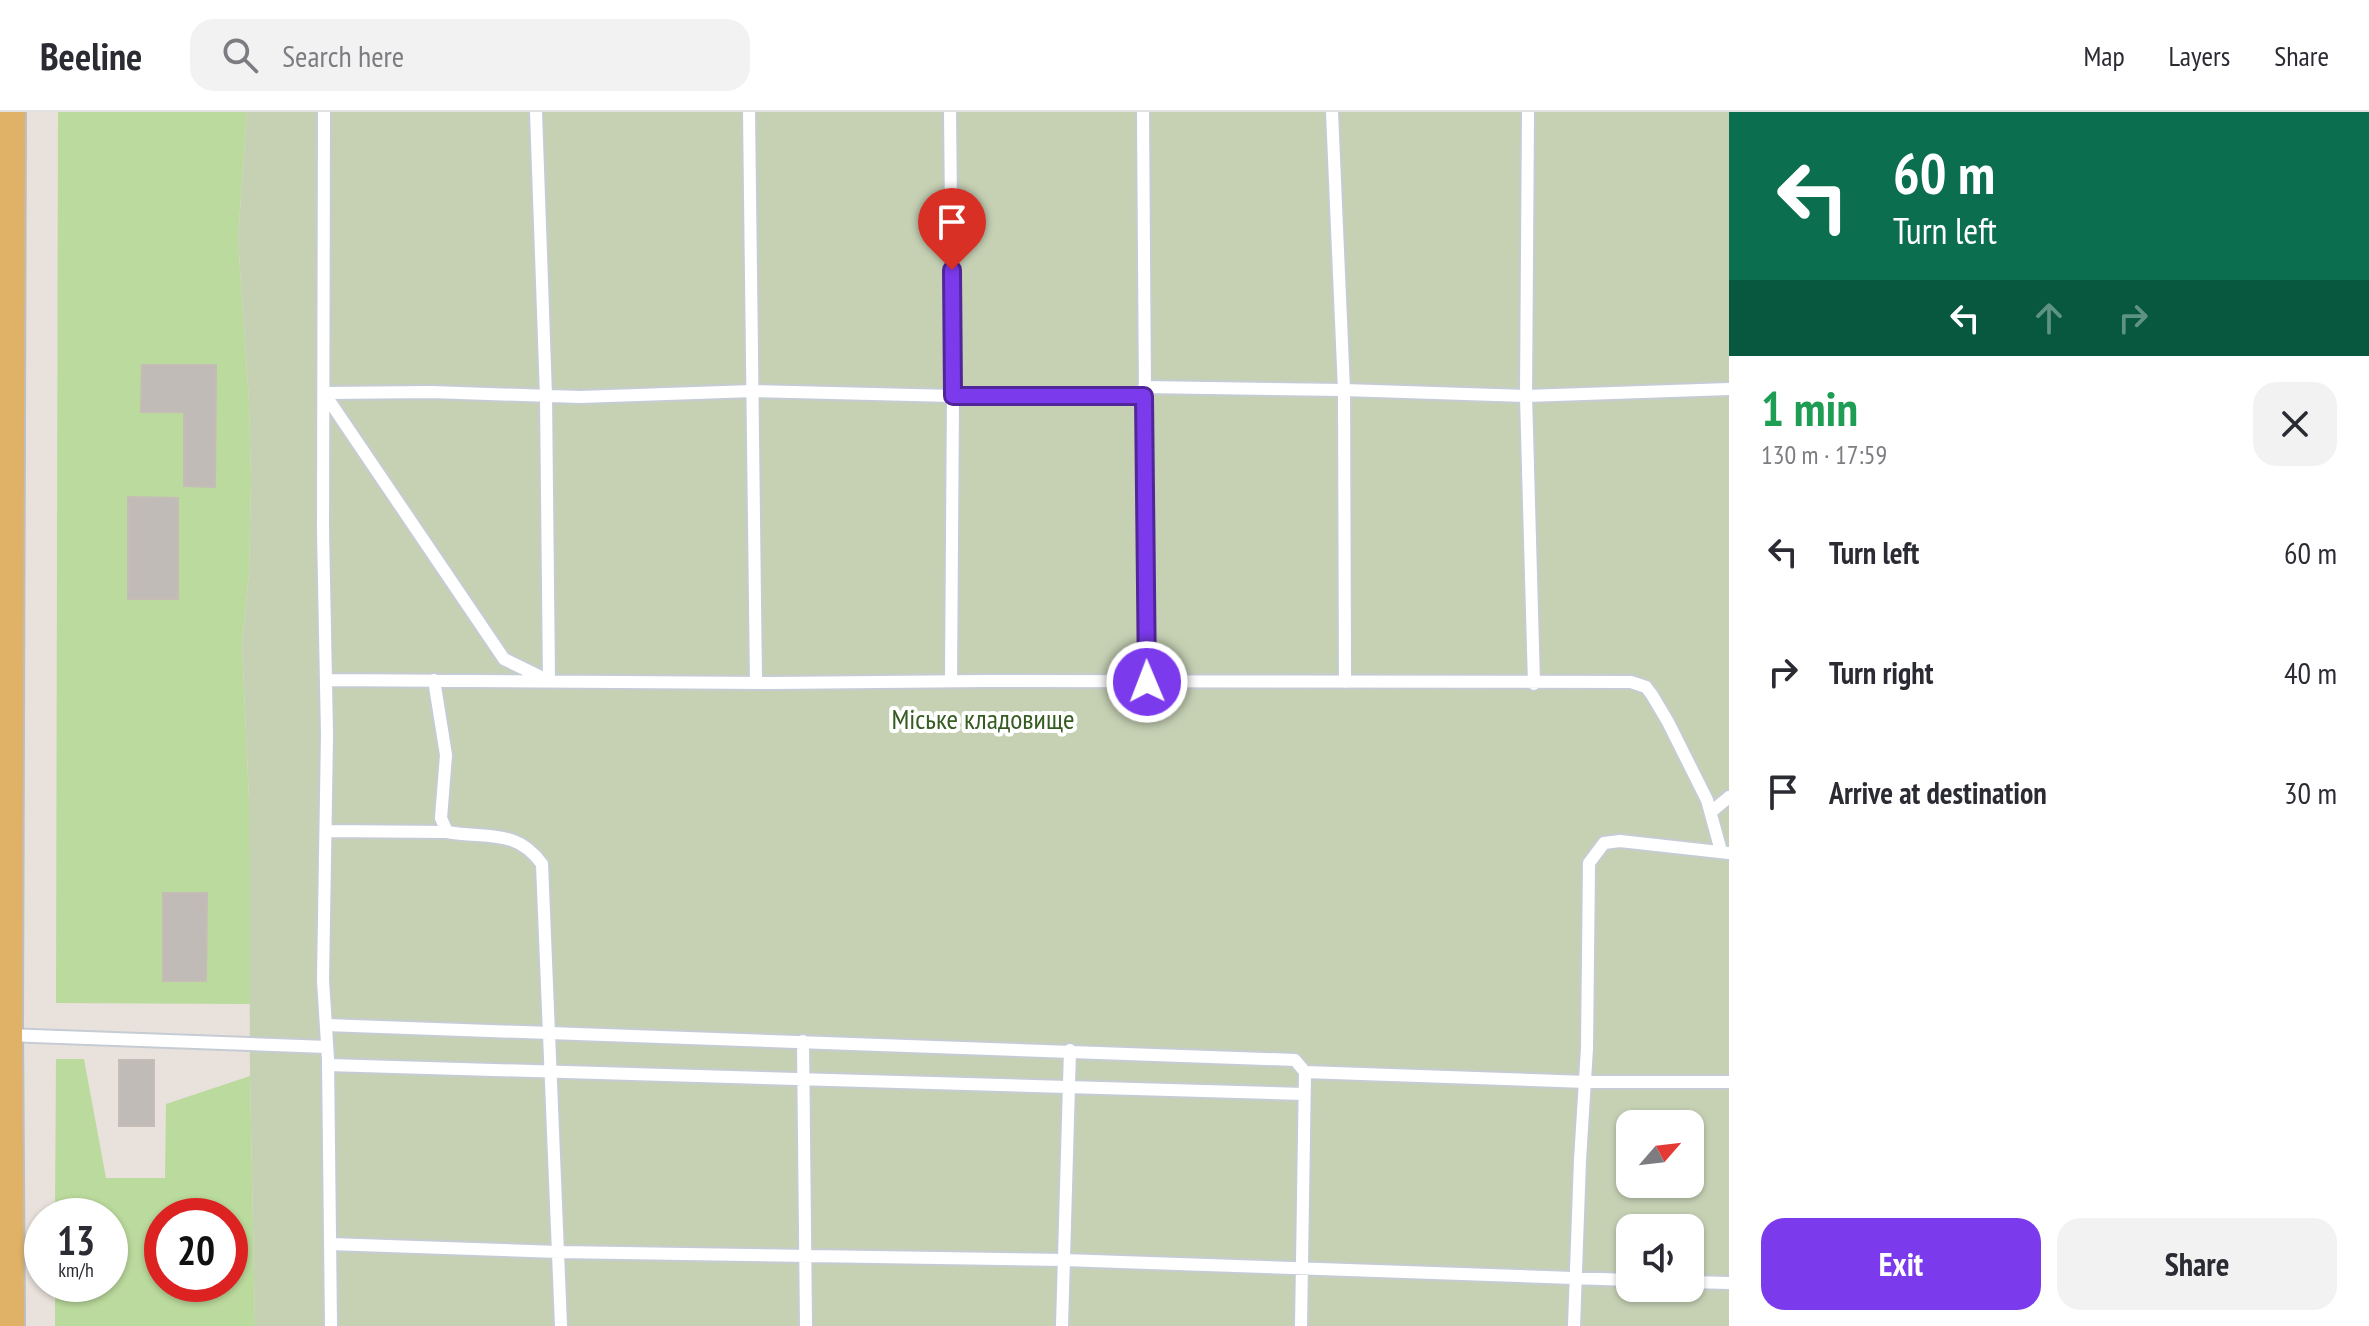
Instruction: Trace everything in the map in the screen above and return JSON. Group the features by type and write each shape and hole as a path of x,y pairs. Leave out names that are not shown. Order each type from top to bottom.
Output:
{"main road":[{"path":"5,1326 6,112"}],"lane":[{"path":"324,112 326,831 323,980 328,1065 331,1326"},
{"path":"536,112 546,396 549,681"},
{"path":"749,112 756,683"},
{"path":"950,112 953,396 951,681"},
{"path":"1143,112 1147,682"},
{"path":"1332,112 1344,390 1345,682"},
{"path":"1528,112 1526,396 1534,684"},
{"path":"324,393 431,392 580,397 753,391 953,396 1344,390 1526,396 1729,389"},
{"path":"324,393 504,659 549,681"},
{"path":"326,680 1631,682 1646,687 1668,722 1711,812 1725,852 1620,841 1604,843 1589,863 1586,1082 1574,1326"},
{"path":"434,680 446,755 441,818 447,832"},
{"path":"1711,812 1729,797"},
{"path":"326,831 447,832 514,839 531,849 542,864 561,1326"},
{"path":"326,1025 1295,1060 1305,1072 1301,1326"},
{"path":"3,1035 327,1047"},
{"path":"803,1041 806,1326"},
{"path":"1062,1326 1070,1050"},
{"path":"328,1065 1304,1094"},
{"path":"1305,1072 1586,1082 1729,1082"},
{"path":"330,1244 559,1252 1064,1260 1616,1280"},
{"path":"1704,1282 1729,1283"}],"green space":[{"path":"58,112 247,112 238,239 251,481 249,573 242,644 249,799 251,1004 56,1003"},
{"name":"Міське кладовище","path":"247,112 1729,112 1729,1326 255,1326 249,799 242,644 249,573 249,401 238,239"},
{"path":"56,1059 84,1059 106,1178 165,1178 166,1104 250,1076 255,1326 55,1326 55,1302 128,1302 128,1198 55,1198"}],"building":[{"path":"142,365 216,365 215,487 184,486 184,412 141,412"},
{"path":"128,497 178,498 178,599 128,599"},
{"path":"163,893 207,893 206,981 163,981"},
{"path":"119,1060 154,1060 154,1126 119,1126"}],"route":[{"path":"952,270 953,396 1144,396 1147,682"}]}
